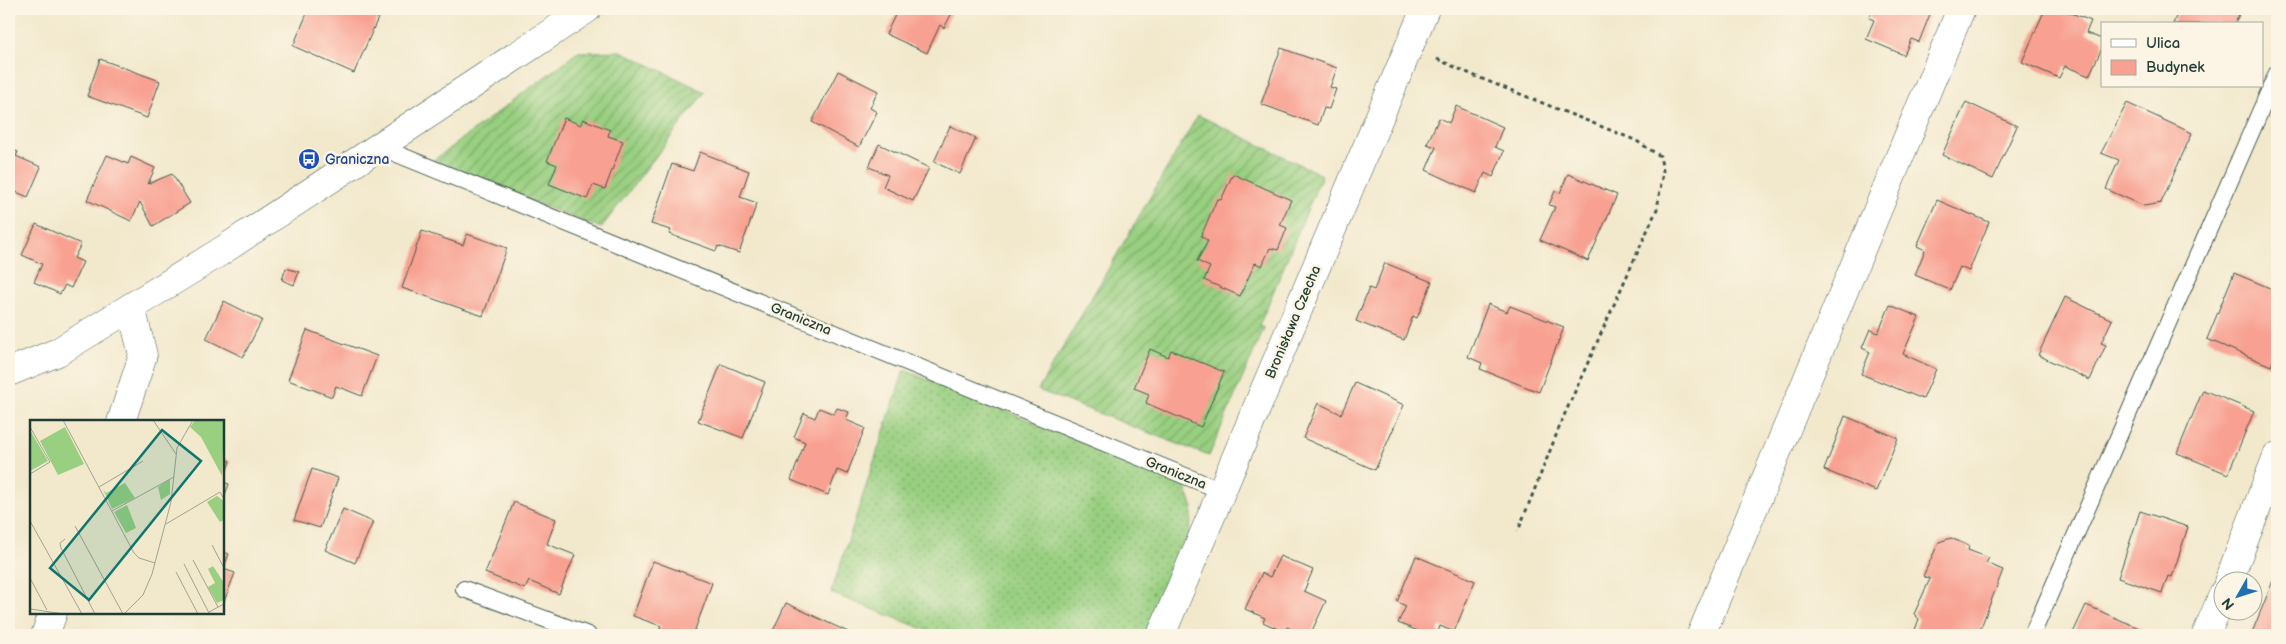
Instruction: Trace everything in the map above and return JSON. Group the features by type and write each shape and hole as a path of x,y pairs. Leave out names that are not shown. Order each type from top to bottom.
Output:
{"street":[{"path":"9,372 58,352 220,252 380,147 566,21 587,9"},
{"name":"Bronisława Czecha","path":"1161,635 1425,9"},
{"path":"1702,635 1961,9"},
{"path":"122,420 142,355 131,307"},
{"path":"2232,572 2277,456"},
{"path":"45,635 53,614"},
{"path":"2206,635 2214,616"}],"lane":[{"path":"2032,635 2277,72"},
{"name":"Graniczna","path":"380,147 1222,491"},
{"path":"464,588 588,635"}],"path":[{"path":"1409,46 1475,76 1635,140 1660,156 1663,171 1657,208 1563,418 1518,531"}],"green space":[{"path":"621,51 705,92 601,228 430,163 578,52"},
{"path":"1198,115 1322,175 1259,326 1264,328 1209,456 1038,390"},
{"path":"904,370 1183,482 1193,508 1187,548 1149,635 939,635 831,593"}],"building":[{"path":"309,9 382,9 354,73 293,46"},
{"path":"898,9 954,9 944,28 940,25 927,53 886,34"},
{"path":"1873,9 1932,9 1919,42 1911,39 1904,55 1866,39 1874,20 1869,18"},
{"path":"2045,9 2062,9 2091,21 2086,33 2101,39 2101,50 2089,76 2065,66 2059,78 2022,62"},
{"path":"2179,9 2241,9 2236,22 2174,22"},
{"path":"1281,48 1337,68 1330,87 1336,89 1329,109 1324,108 1318,125 1261,104"},
{"path":"100,59 160,81 147,118 87,96"},
{"path":"838,71 878,91 870,108 877,112 859,147 812,122"},
{"path":"1966,102 2017,126 1993,179 1942,155"},
{"path":"2127,103 2192,133 2161,203 2144,206 2106,189 2119,160 2101,153"},
{"path":"1456,106 1503,127 1495,147 1504,151 1493,177 1485,173 1476,193 1426,170 1436,147 1427,144 1439,118 1449,123"},
{"path":"564,118 581,125 583,119 610,130 608,136 623,141 605,189 593,185 587,199 549,184 557,165 547,161"},
{"path":"950,126 976,138 960,174 934,162"},
{"path":"879,144 929,168 913,201 883,187 888,175 869,167"},
{"path":"9,148 18,152 16,156 41,167 28,197 9,189"},
{"path":"700,152 749,171 740,197 757,203 739,253 718,246 716,251 669,234 671,230 651,224 672,164 693,171"},
{"path":"107,155 128,164 131,157 155,168 148,184 172,174 190,203 153,226 140,202 131,221 87,200"},
{"path":"1233,174 1291,200 1280,225 1287,228 1278,250 1270,248 1262,266 1255,263 1240,296 1204,280 1210,267 1197,261 1208,241 1201,236 1217,199 1221,200"},
{"path":"1568,174 1617,195 1588,261 1540,240 1555,207 1549,205 1555,191 1560,193"},
{"path":"1937,200 1989,222 1969,271 1960,267 1950,290 1915,275 1925,250 1917,246"},
{"path":"36,224 81,244 74,258 83,262 71,288 65,285 60,294 34,282 42,264 22,255"},
{"path":"422,231 463,245 467,234 507,248 483,316 402,288"},
{"path":"1385,263 1432,282 1417,318 1413,316 1404,340 1356,321 1369,288 1374,290"},
{"path":"286,268 299,272 294,285 282,280"},
{"path":"2234,273 2277,291 2277,351 2271,366 2207,339"},
{"path":"2065,297 2112,320 2101,343 2106,345 2090,380 2038,355"},
{"path":"224,301 262,320 243,357 206,339"},
{"path":"1488,304 1507,312 1510,306 1564,327 1539,392 1480,369 1482,363 1468,357"},
{"path":"1890,305 1919,317 1903,354 1936,369 1923,399 1861,374 1870,352 1862,348 1870,329 1878,333"},
{"path":"307,330 377,356 362,396 336,386 332,397 288,380"},
{"path":"1150,349 1168,357 1171,350 1224,372 1201,427 1146,403 1149,394 1134,388"},
{"path":"721,364 765,382 743,438 698,421"},
{"path":"1355,383 1404,405 1375,470 1303,438 1318,403 1341,414"},
{"path":"2203,390 2254,411 2228,474 2177,453"},
{"path":"819,408 834,414 837,408 849,412 846,420 865,428 847,474 837,470 828,495 791,480 805,442 794,437 804,413 815,418"},
{"path":"1845,416 1898,438 1876,491 1824,470"},
{"path":"224,459 230,461 224,479"},
{"path":"312,469 338,478 320,528 294,520"},
{"path":"224,482 229,484 224,497"},
{"path":"514,502 556,519 547,544 575,555 559,594 529,581 525,589 485,573"},
{"path":"343,509 373,522 355,563 325,550"},
{"path":"2140,511 2188,527 2172,577 2168,576 2162,593 2118,578"},
{"path":"1951,538 1969,546 1968,550 1989,558 1986,563 2003,570 1978,635 1913,635 1919,619 1914,614 1930,579 1923,576 1939,542"},
{"path":"224,552 229,554 224,566"},
{"path":"1280,556 1313,570 1304,591 1326,601 1310,635 1304,635 1287,627 1284,632 1263,622 1265,618 1245,609 1262,573 1270,577"},
{"path":"1416,556 1475,581 1454,632 1440,626 1437,635 1428,635 1398,623 1406,606 1397,602"},
{"path":"653,561 712,583 693,635 664,635 658,633 661,626 633,616"},
{"path":"224,569 235,573 224,601"},
{"path":"2277,571 2277,635 2251,635 2256,622 2264,622 2264,603"},
{"path":"786,603 848,632 847,635 771,635"},
{"path":"2086,605 2155,635 2072,635"}],"place":[{"name":"Graniczna","path":"309,159"}]}
